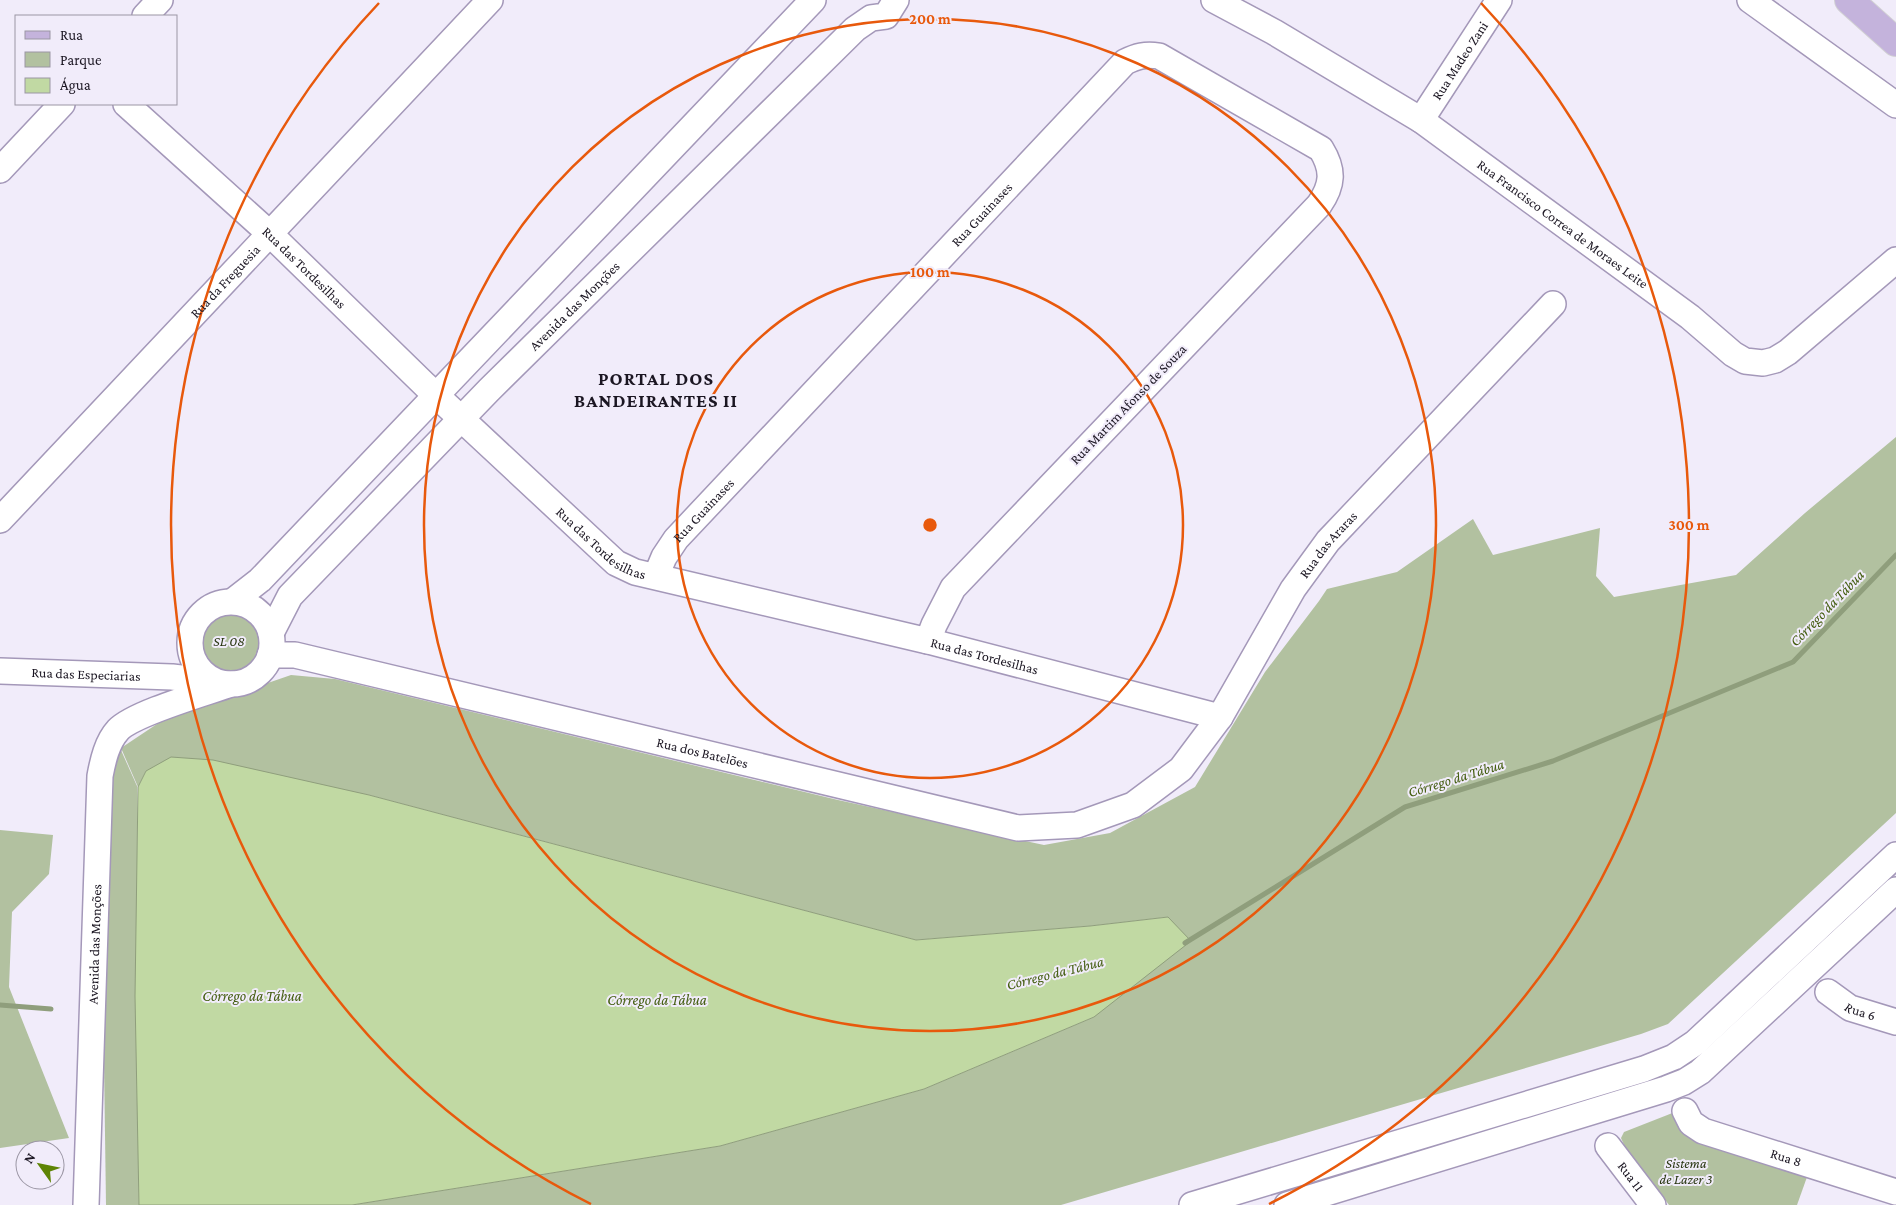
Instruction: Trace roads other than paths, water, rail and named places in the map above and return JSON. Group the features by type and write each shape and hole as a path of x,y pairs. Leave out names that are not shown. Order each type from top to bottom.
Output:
{"main road":[{"path":"1849,0 1896,42"}],"street":[{"path":"145,15 160,0"},
{"name":"Rua da Freguesia","path":"0,520 490,0"},
{"path":"233,601 260,580 813,0"},
{"name":"Avenida das Monções","path":"271,644 290,596 461,419 855,28 871,18 886,16 896,0"},
{"name":"Rua Francisco Correa de Moraes Leite","path":"1214,0 1274,32 1421,120 1690,317 1733,354 1745,360 1763,363 1775,360 1788,352 1896,260"},
{"name":"Rua Madeo Zani","path":"1421,120 1498,0"},
{"path":"1750,0 1896,105"},
{"name":"Rua Guainases","path":"656,576 664,557 676,539 1125,62 1135,56 1147,54 1159,56 1170,61 1321,149 1327,159 1330,171"},
{"path":"0,170 61,105"},
{"name":"Rua das Tordesilhas","path":"127,105 270,233 436,396 616,562 635,572 928,641 1220,717"},
{"name":"Rua Martim Afonso de Souza","path":"928,641 953,588 1319,205 1326,195 1330,183 1330,171"},
{"name":"Rua das Araras","path":"1133,805 1181,769 1220,717 1293,589 1328,541 1553,304"},
{"path":"233,601 244,603 262,615 268,624 271,644 259,673 250,679 226,684 204,675 198,668 190,652 190,634 198,618 212,606 222,602 233,601"},
{"name":"Rua dos Batelões","path":"271,644 295,655 1018,828 1077,825 1133,805"},
{"path":"155,710 172,677 190,652"},
{"name":"Rua das Especiarias","path":"0,670 172,677 226,684"},
{"name":"Avenida das Monções","path":"86,1205 100,776 104,757 111,740 124,725 155,710 226,684"},
{"path":"1192,1205 1644,1069 1674,1057 1695,1044 1786,956 1896,855"},
{"path":"1288,1205 1684,1082 1700,1072 1802,975 1896,890"},
{"path":"1786,956 1802,975"},
{"name":"Rua 6","path":"1828,992 1850,1008 1896,1022"},
{"name":"Rua 8","path":"1685,1111 1691,1123 1702,1132 1896,1192"},
{"name":"Rua 11","path":"1608,1146 1653,1205"}],"water":[{"path":"171,757 213,760 369,795 916,940 1090,926 1168,917 1191,941 1094,1017 924,1089 720,1146 352,1205 139,1205 135,996 138,787 146,771"}],"waterway":[{"name":"Córrego da Tábua","path":"1185,943 1405,807 1553,761 1793,662 1896,555"},
{"name":"Córrego da Tábua","path":"0,1005 51,1009"}],"district":[{"name":"PORTAL DOS BANDEIRANTES II","path":"656,389"}],"park label":[{"name":"SL 08","path":"229,641"},
{"name":"Sistema de Lazer 3","path":"1686,1172"}]}
